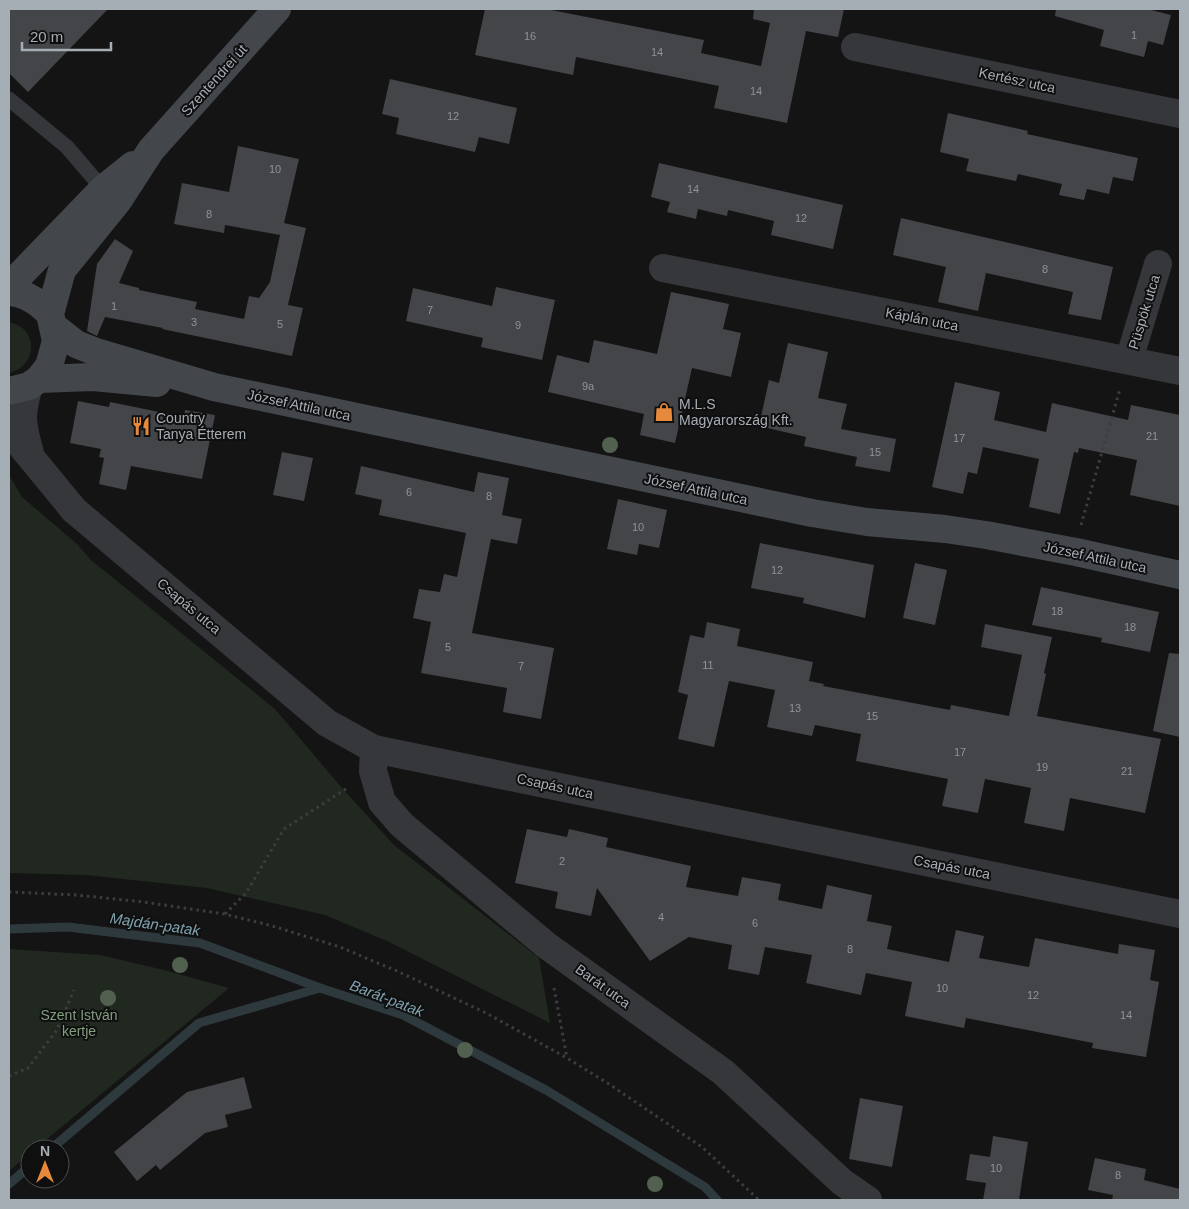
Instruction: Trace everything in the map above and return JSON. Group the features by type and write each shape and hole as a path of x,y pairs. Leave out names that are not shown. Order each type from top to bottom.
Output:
{"main road":[{"name":"Szentendrei út","path":"151,150 277,9"},
{"path":"9,283 17,278 103,189 151,150"},
{"path":"26,385 49,366 56,341 52,320 62,270 118,201 151,150"},
{"path":"9,292 31,299 76,344 96,352 214,388"},
{"path":"26,385 93,377 214,388"},
{"name":"József Attila utca","path":"214,388 812,513 868,522 986,535 1076,552 1180,575"}],"street":[{"name":"Kertész utca","path":"855,47 1180,114"},
{"name":"Püspök utca","path":"1129,360 1158,264"},
{"name":"Káplán utca","path":"663,268 1180,371"},
{"name":"Csapás utca","path":"26,385 22,408 23,428 31,457"},
{"name":"Csapás utca","path":"9,431 74,510 373,760 1180,914"},
{"name":"Barát utca","path":"373,760 382,802 402,825 546,946 723,1072 842,1182 868,1200"}],"lane":[{"path":"9,99 67,147 103,189"}],"path":[{"path":"1076,552 1081,528 1129,360"},
{"path":"224,914 246,893 284,829 373,760"},
{"path":"9,892 76,895 224,914 269,925 340,947 399,972 488,1014 567,1058 702,1146 759,1200"},
{"path":"546,946 567,1058"},
{"path":"9,1076 28,1068 46,1046 57,1030 74,990"}],"green space":[{"path":"9,322 19,326 26,332 30,339 31,347 30,355 25,363 19,369 9,373"},
{"path":"9,475 22,497 77,544 91,560 275,709 342,788 394,845 539,958 550,1023 387,941 325,915 207,888 86,875 9,873"},
{"name":"Szent István kertje","path":"9,949 100,955 229,988 47,1139 20,1139 20,1162 9,1171"}],"building":[{"path":"9,9 108,9 28,92 9,73"},
{"path":"485,9 546,9 704,40 701,53 761,66 770,23 753,19 754,9 844,9 838,37 806,31 787,123 714,108 719,86 576,57 573,75 475,55"},
{"path":"1056,9 1147,9 1171,15 1163,45 1148,41 1144,57 1100,46 1104,30 1055,16"},
{"path":"390,79 517,108 509,144 479,137 475,152 396,134 399,118 382,114"},
{"path":"948,113 1028,131 1027,134 1138,158 1133,181 1113,177 1109,194 1087,189 1084,200 1059,195 1062,184 1018,174 1016,181 966,171 969,159 940,152"},
{"path":"238,146 299,159 284,223 306,228 288,305 303,308 292,356 105,317 97,336 87,331 97,264 115,239 133,251 119,283 139,288 139,290 197,302 195,309 244,319 249,296 259,298 270,282 280,235 225,225 224,233 174,224 182,183 229,192"},
{"path":"659,163 843,205 833,249 771,235 774,221 728,210 727,216 698,209 696,219 667,212 670,202 651,197"},
{"path":"901,218 1113,267 1101,320 1068,314 1073,292 986,273 978,311 938,302 946,267 893,255"},
{"path":"496,287 555,300 542,360 481,347 483,338 406,321 413,288 492,306"},
{"path":"671,292 729,304 723,329 741,333 731,377 692,368 675,443 640,435 644,414 548,392 557,355 589,363 594,340 657,354"},
{"path":"788,343 828,352 818,398 847,404 841,429 896,439 890,472 855,466 857,457 804,446 806,437 759,426 769,380 779,383"},
{"path":"955,382 1000,392 994,420 1046,432 1052,403 1128,420 1131,405 1180,415 1180,506 1130,495 1137,460 1079,448 1078,453 1074,452 1060,514 1029,507 1039,459 983,447 977,474 968,472 963,494 932,487"},
{"path":"78,401 109,407 110,402 184,417 185,410 215,415 202,479 131,466 126,490 99,484 104,458 99,457 101,449 70,443"},
{"path":"282,452 313,458 304,501 273,495"},
{"path":"361,466 474,492 478,472 509,478 502,515 522,519 517,544 491,539 472,633 554,648 541,719 503,712 507,688 421,673 431,622 413,618 419,589 440,592 444,574 457,577 466,533 379,515 382,500 355,494"},
{"path":"618,499 667,510 659,548 639,544 637,555 607,549"},
{"path":"760,543 874,565 865,618 803,603 804,598 751,588"},
{"path":"915,563 947,570 935,625 903,618"},
{"path":"1041,587 1159,612 1150,652 1101,642 1102,638 1032,625"},
{"path":"707,622 740,629 737,646 813,662 809,681 824,684 823,686 950,710 951,705 1009,716 1022,655 981,647 985,624 1052,637 1037,716 1161,739 1145,813 1070,798 1064,831 1024,823 1031,788 985,779 978,813 942,806 948,779 856,761 861,734 815,725 812,736 767,727 775,690 729,681 714,747 678,739 688,695 678,692 690,635 704,638"},
{"path":"1169,653 1180,654 1180,737 1153,731"},
{"path":"527,829 567,837 569,829 608,838 606,847 691,866 686,887 738,896 742,877 781,884 778,900 822,909 827,885 872,895 867,921 892,926 887,949 949,962 956,930 984,936 979,958 1029,967 1035,938 1118,954 1119,944 1155,950 1150,980 1159,982 1146,1057 1092,1048 1093,1043 966,1018 964,1028 905,1016 912,982 866,973 861,995 806,983 812,955 765,947 759,975 728,969 732,945 689,937 650,961 597,888 591,916 555,908 558,892 515,883"},
{"path":"244,1077 252,1108 225,1115 228,1127 205,1133 160,1170 156,1165 137,1181 114,1152 187,1092"},
{"path":"860,1098 903,1106 892,1167 849,1159"},
{"path":"993,1136 1028,1142 1019,1200 983,1200 986,1183 966,1180 970,1154 990,1157"},
{"path":"1095,1158 1146,1169 1144,1180 1180,1189 1180,1200 1112,1200 1113,1195 1088,1190"}],"waterway":[{"name":"Majdán-patak","path":"9,929 68,927 200,943 320,988"},
{"name":"Barát-patak","path":"63,1139 199,1023 320,988 403,1015 546,1090 705,1187 717,1200"},
{"name":"Barát-patak","path":"9,1184 20,1175"}],"place":[{"name":"M.L.S Magyarország Kft.","path":"664,412"},
{"name":"Country Tanya Étterem","path":"141,426"}]}
